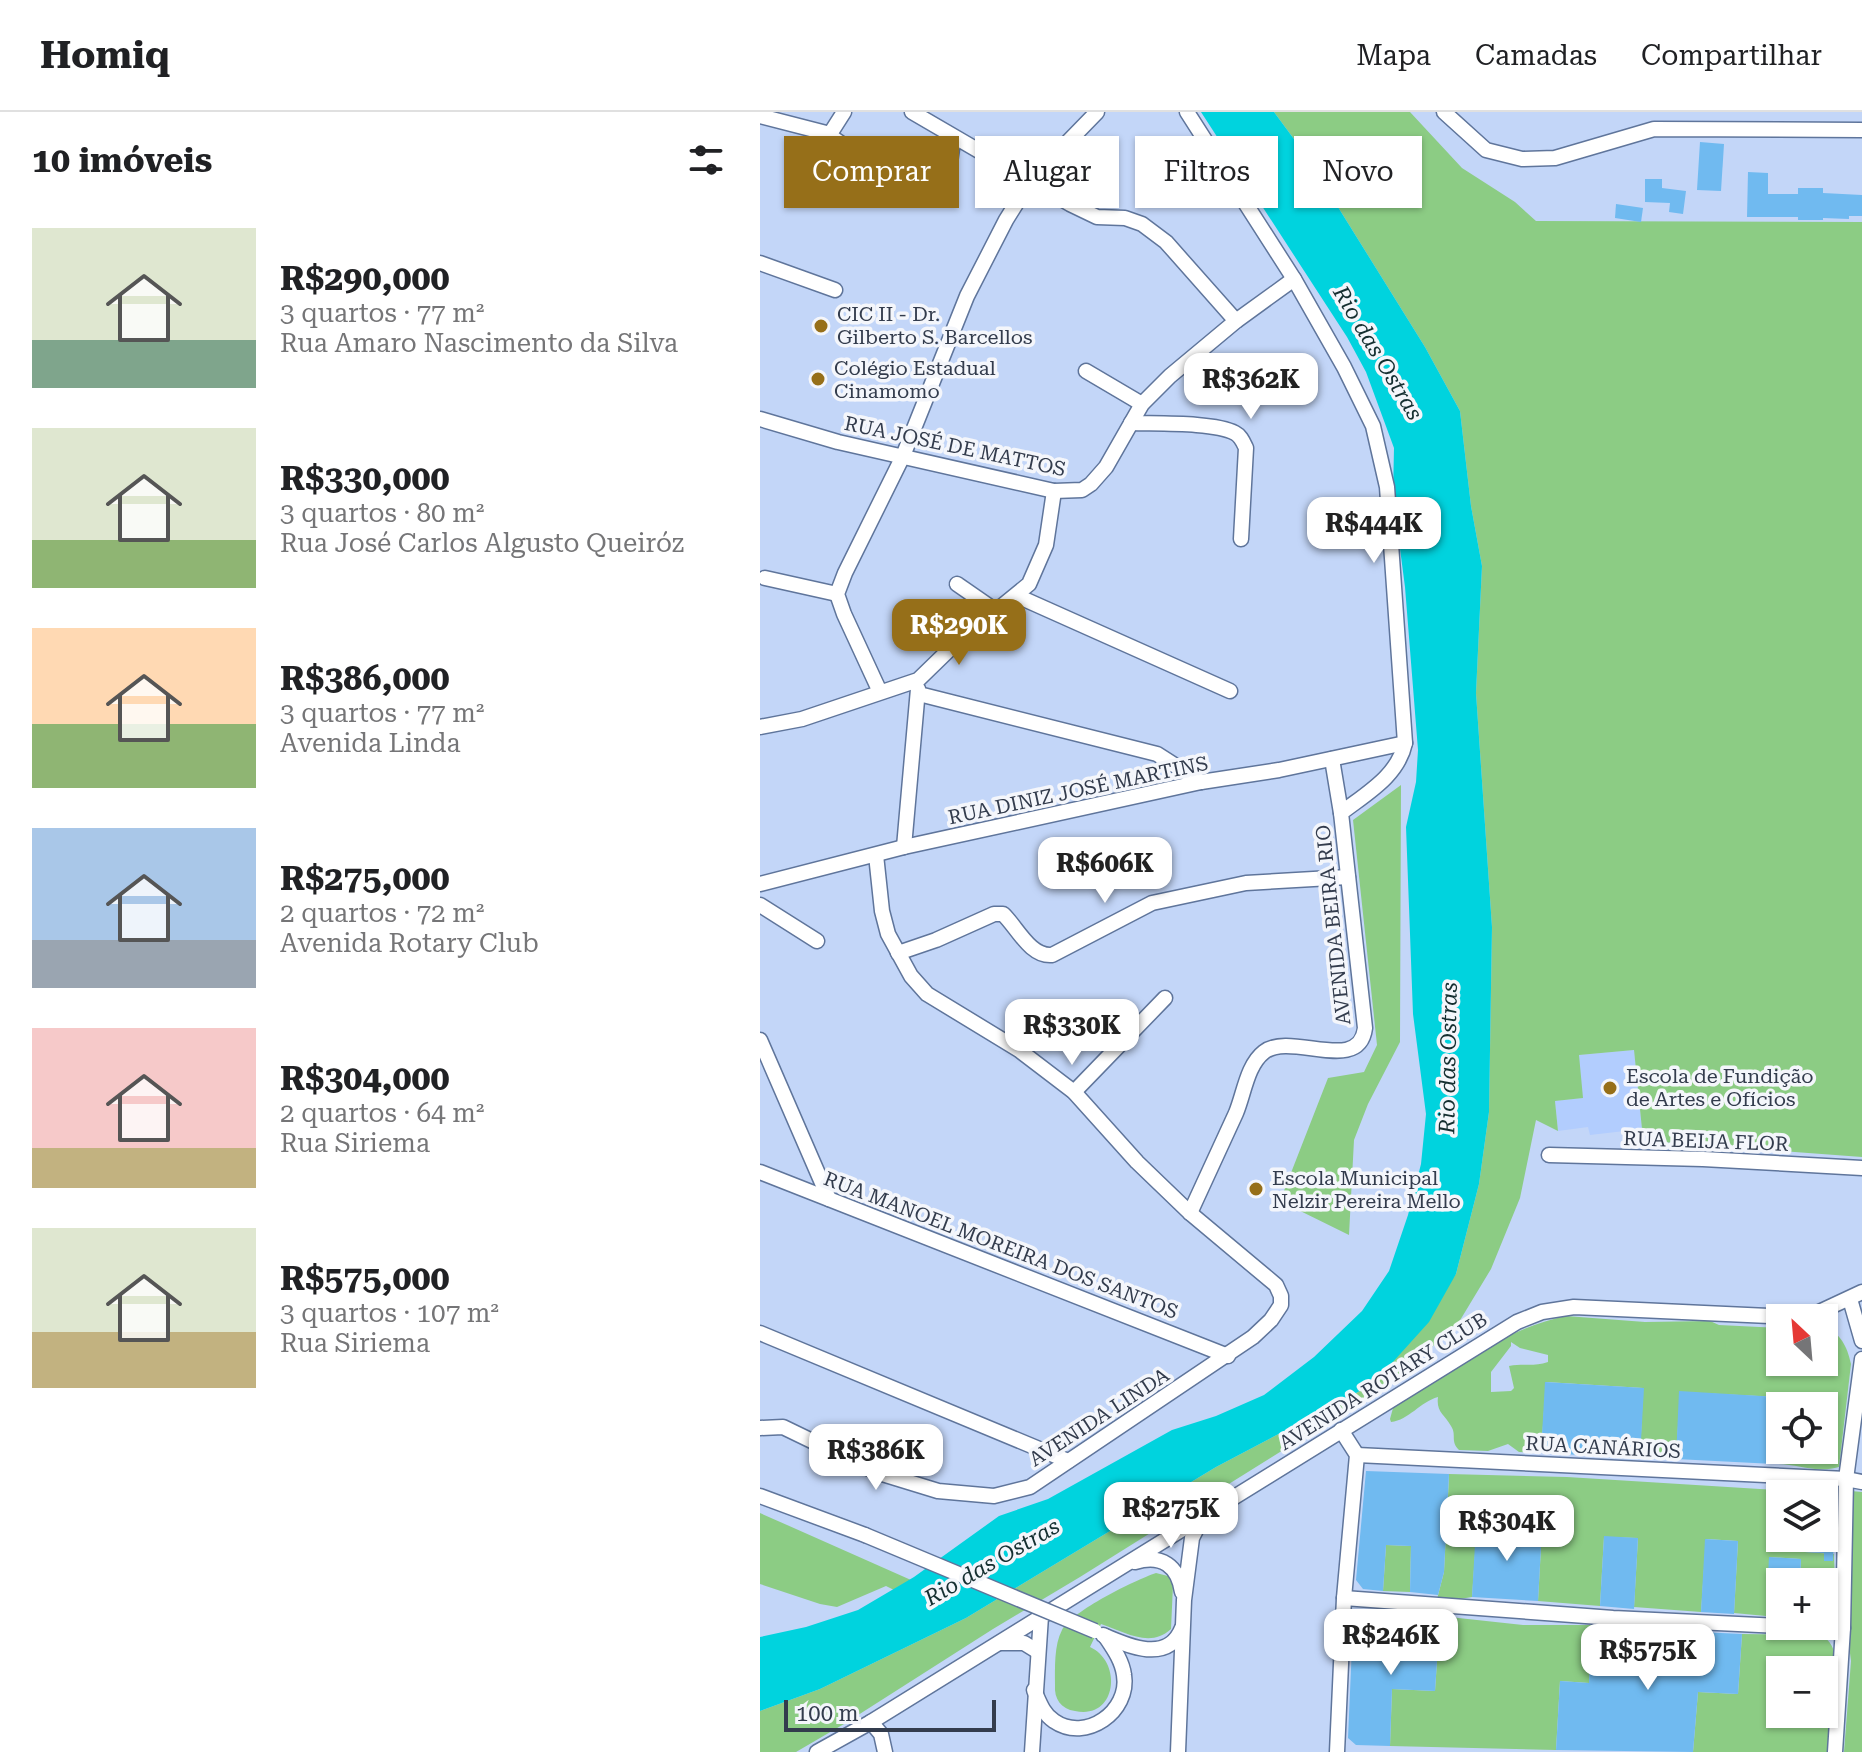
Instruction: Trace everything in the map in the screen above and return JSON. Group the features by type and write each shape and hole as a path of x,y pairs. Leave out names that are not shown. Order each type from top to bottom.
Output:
{"street":[{"path":"830,134 844,112"},
{"path":"912,112 950,136"},
{"path":"1074,136 1097,112"},
{"path":"1187,112 1294,279 1373,426 1387,487 1405,743"},
{"path":"1444,112 1486,150 1522,159 1555,158 1654,129 1862,130"},
{"path":"1654,129 1657,112"},
{"path":"760,116 833,136"},
{"path":"880,692 837,594 861,537 903,456 967,296 1014,208"},
{"path":"1078,208 1097,217 1125,218 1142,224 1166,242 1236,321"},
{"path":"760,263 835,290"},
{"name":"RUA JOSÉ DE MATTOS","path":"760,419 838,442 1054,491 1082,490 1106,467 1142,404 1170,376 1236,321 1294,279"},
{"path":"1086,371 1142,404"},
{"path":"1131,423 1209,428 1232,431 1240,437 1246,448 1241,539"},
{"path":"904,847 918,687 996,611 1029,584 1046,545 1054,491"},
{"path":"765,578 837,594"},
{"path":"957,584 996,611"},
{"path":"1017,596 1230,691"},
{"path":"760,727 802,719 880,692 918,687 1157,754 1201,782"},
{"name":"RUA DINIZ JOSÉ MARTINS","path":"760,884 904,847 1201,782 1405,743"},
{"name":"AVENIDA BEIRA RIO","path":"1341,813 1395,769 1402,758 1405,743"},
{"name":"AVENIDA BEIRA RIO","path":"1190,1213 1238,1108 1247,1080 1263,1053 1274,1047 1291,1045 1341,1051 1364,1039 1341,813 1332,759"},
{"path":"876,855 882,911 898,953 911,976 927,994 1019,1050 1074,1092 1137,1162 1190,1213"},
{"path":"898,953 994,914 1003,914 1035,951 1044,956 1052,955 1152,903 1246,883 1348,877"},
{"path":"760,905 817,941"},
{"path":"1074,1092 1165,998"},
{"path":"760,1040 829,1199"},
{"name":"RUA BEIJA FLOR","path":"1549,1155 1862,1168"},
{"name":"RUA MANOEL MOREIRA DOS SANTOS","path":"760,1172 1228,1356"},
{"name":"AVENIDA LINDA","path":"760,1428 783,1427 876,1472 938,1491 994,1496 1030,1487 1228,1356 1253,1337 1278,1311 1281,1296 1276,1285 1190,1213"},
{"path":"1856,1295 1862,1341"},
{"name":"AVENIDA ROTARY CLUB","path":"817,1752 871,1722 1517,1322 1542,1312 1574,1307 1791,1317 1817,1313 1856,1295"},
{"path":"760,1333 1068,1461"},
{"path":"1835,1752 1843,1628 1846,1479 1862,1359"},
{"path":"1337,1752 1344,1598 1357,1455 1341,1430"},
{"name":"RUA CANÁRIOS","path":"1357,1455 1862,1482"},
{"path":"760,1496 865,1535 1131,1647 1152,1650 1172,1643 1179,1636 1183,1624"},
{"path":"1178,1752 1184,1600 1192,1538 1203,1515"},
{"path":"1117,1569 1147,1559 1166,1562 1178,1575 1184,1600"},
{"path":"1344,1598 1613,1618 1766,1625"},
{"path":"1032,1752 1041,1616"},
{"path":"1838,1628 1843,1628"},
{"path":"1034,1690 1046,1714 1064,1726 1085,1728 1115,1711 1125,1686 1121,1664 1100,1633"},
{"path":"998,1643 1024,1643 1037,1651"},
{"path":"871,1722 881,1734 885,1752"}],"shaded area":[{"path":"1274,112 1410,112 1462,168 1515,202 1536,221 1862,222 1862,1157 1661,1142 1654,1134 1642,1129 1634,1050 1579,1055 1583,1098 1555,1101 1558,1131 1536,1120 1520,1198 1491,1269 1459,1322 1419,1359 1371,1395 844,1724 796,1752 760,1752 760,1711 820,1689 966,1618 1216,1467 1373,1384 1456,1274 1479,1184 1489,1112 1492,927 1476,693 1482,566 1471,506 1460,411 1425,347 1339,208 1422,208 1422,136 1294,136 1294,139"},
{"path":"1401,785 1400,1042 1368,1104 1354,1140 1349,1235 1280,1201 1328,1078 1364,1072 1377,1045 1353,820"},
{"name":"Escola de Fundição de Artes e Ofícios","path":"1634,1050 1642,1129 1590,1135 1588,1127 1558,1131 1555,1101 1582,1098 1578,1055"},
{"path":"1566,1316 1645,1322 1710,1321 1719,1325 1766,1327 1766,1376 1838,1376 1838,1336 1851,1364 1839,1467 1822,1469 1782,1464 1838,1464 1838,1392 1766,1392 1766,1396 1680,1392 1676,1459 1640,1458 1643,1388 1546,1382 1541,1453 1519,1452 1508,1444 1488,1451 1459,1450 1453,1429 1439,1410 1438,1397 1391,1422 1393,1408 1476,1353 1521,1330","holes":["1511,1342 1520,1348 1548,1355 1548,1362 1509,1366 1514,1388 1511,1391 1491,1392 1491,1372"]},
{"path":"1449,1474 1567,1477 1766,1489 1766,1552 1834,1554 1834,1568 1801,1568 1801,1559 1770,1557 1769,1568 1766,1568 1766,1616 1734,1613 1738,1541 1706,1539 1701,1612 1634,1607 1638,1538 1604,1537 1600,1606 1538,1601 1542,1529 1477,1526 1472,1597 1436,1603 1444,1572 1446,1532 1413,1518 1447,1519"},
{"path":"1851,1491 1862,1492 1862,1752 1844,1752 1851,1661 1847,1630"},
{"path":"760,1513 911,1580 896,1591 886,1586 837,1607 760,1584"},
{"path":"1386,1545 1411,1546 1410,1592 1383,1591"},
{"path":"1156,1573 1168,1576 1173,1585 1171,1629 1163,1635 1145,1638 1101,1624 1090,1647 1101,1654 1111,1676 1107,1699 1100,1707 1089,1711 1066,1708 1057,1699 1055,1690 1056,1650 1062,1630 1091,1605"},
{"path":"1353,1611 1397,1614 1394,1648 1350,1646"},
{"path":"1440,1616 1523,1625 1616,1625 1613,1664 1590,1662 1589,1683 1560,1681 1556,1750 1390,1746 1392,1689 1435,1691"},
{"path":"1742,1634 1766,1634 1766,1640 1827,1640 1836,1656 1766,1656 1766,1728 1833,1728 1832,1752 1693,1752 1698,1692 1738,1694"}],"water":[{"name":"Rio das Ostras","path":"1201,112 1274,112 1294,139 1294,208 1339,208 1425,347 1460,411 1471,506 1482,566 1476,693 1492,927 1489,1112 1479,1184 1456,1274 1429,1322 1373,1384 1216,1467 966,1618 820,1689 760,1711 760,1637 806,1627 858,1610 914,1577 999,1516 1048,1499 1172,1430 1216,1416 1264,1395 1314,1357 1362,1311 1389,1271 1408,1215 1421,1164 1426,1114 1413,1014 1406,827 1416,782 1418,750 1405,587 1393,495 1394,448 1366,372 1347,337 1263,208 1278,208 1278,136 1217,136"}],"building":[{"path":"1700,142 1724,144 1721,191 1697,190"},
{"path":"1748,172 1768,173 1768,194 1798,194 1798,188 1823,188 1823,193 1862,195 1862,216 1823,220 1747,217"},
{"path":"1645,179 1662,179 1662,188 1686,191 1683,214 1669,212 1670,203 1645,202"},
{"path":"1616,204 1643,208 1641,222 1615,218"},
{"path":"1545,1382 1644,1388 1640,1458 1541,1453"},
{"path":"1679,1391 1766,1396 1766,1464 1676,1459"},
{"path":"1366,1471 1449,1474 1444,1572 1438,1595 1410,1592 1411,1546 1386,1545 1383,1591 1363,1589 1356,1580"},
{"path":"1476,1526 1542,1529 1538,1601 1472,1597"},
{"path":"1604,1536 1638,1538 1634,1609 1600,1606"},
{"path":"1705,1539 1738,1541 1734,1614 1701,1612"},
{"path":"1804,1552 1833,1552 1833,1561 1824,1561 1824,1553"},
{"path":"1769,1557 1801,1559 1801,1568 1768,1568"},
{"path":"1397,1614 1440,1616 1435,1691 1392,1689 1390,1746 1356,1745 1348,1738 1352,1646 1394,1648"},
{"path":"1616,1628 1742,1634 1738,1694 1698,1692 1693,1752 1556,1750 1560,1681 1589,1683 1590,1661 1613,1663"}],"place":[{"name":"CIC II - Dr. Gilberto S. Barcellos","path":"821,326"},
{"name":"Colégio Estadual Cinamomo","path":"818,379"},
{"name":"Escola de Fundição de Artes e Ofícios","path":"1610,1088"},
{"name":"Escola Municipal Nelzir Pereira Mello","path":"1256,1189"}]}
